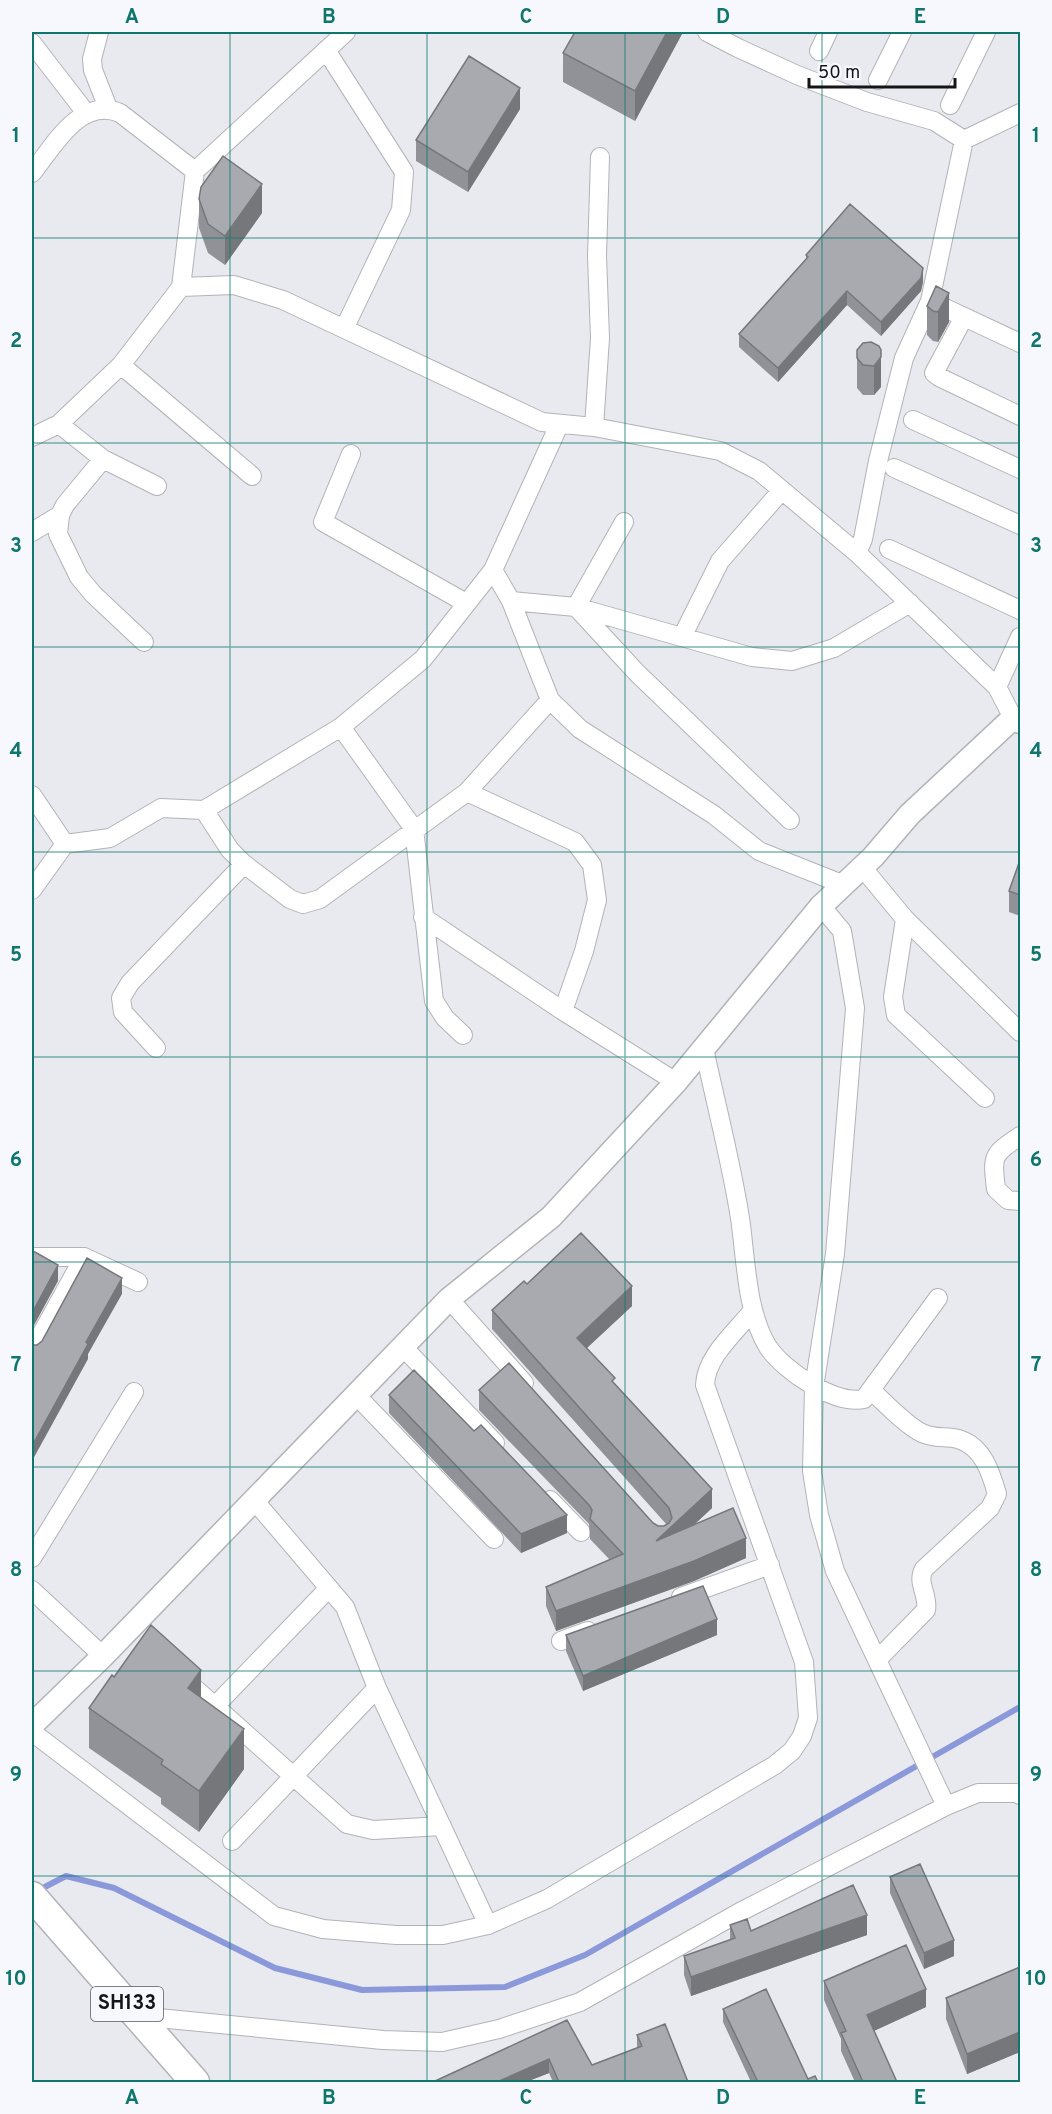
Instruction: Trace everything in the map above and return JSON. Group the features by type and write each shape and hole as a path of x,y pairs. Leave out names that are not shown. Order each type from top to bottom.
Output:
{"main road":[{"name":"SH133","path":"32,1896 195,2082"}],"street":[{"path":"99,32 92,59 93,70 108,108"},
{"path":"32,437 59,424 122,364 181,287 195,171 346,32"},
{"path":"707,32 797,75 867,102 934,121 964,140"},
{"path":"819,51 828,32"},
{"path":"878,80 902,32"},
{"path":"950,105 986,32"},
{"path":"32,43 86,113"},
{"path":"326,50 404,172 401,210 344,329"},
{"path":"32,173 72,122 86,113 108,108 120,113 195,171"},
{"path":"964,140 1020,113"},
{"path":"857,553 863,539 878,461 904,358 930,301 964,140"},
{"path":"594,427 600,338 597,256 600,157"},
{"path":"32,1725 103,1656 449,1299 551,1217 676,1082 821,906 862,867 910,814 1017,720 997,687 910,603 857,553 759,471 720,451 594,427 542,422 283,300 234,285 181,287"},
{"path":"930,301 1020,343"},
{"path":"964,317 934,373 1020,416"},
{"path":"122,364 252,476"},
{"path":"913,420 1020,469"},
{"path":"59,424 103,459 158,486"},
{"path":"32,890 65,844 110,838 161,808 204,810 341,727 423,659 493,570 559,425"},
{"path":"351,454 323,522 466,603"},
{"path":"103,459 65,505 60,514 58,534 79,577 93,594 144,642"},
{"path":"894,468 1020,525"},
{"path":"682,637 720,561 782,490"},
{"path":"32,532 60,514"},
{"path":"576,607 624,522"},
{"path":"889,549 1020,610"},
{"path":"493,570 511,601 550,700 580,729 714,815 759,850 843,885"},
{"path":"511,601 576,607 752,657 792,661 834,648 910,603"},
{"path":"576,607 637,673 790,820"},
{"path":"997,687 1020,638"},
{"path":"204,810 230,849 244,864 290,899 303,904 320,899 467,792 550,700"},
{"path":"341,727 414,829 434,1001 445,1018 463,1035"},
{"path":"467,792 575,842 592,865 597,900 584,951 563,1011"},
{"path":"32,795 65,844"},
{"path":"156,1048 123,1012 121,998 130,983 244,864"},
{"path":"862,867 905,919 1020,1032"},
{"path":"821,906 842,931 855,1008 835,1254 814,1387 812,1471 819,1515 835,1571 946,1806"},
{"path":"423,917 563,1011 676,1082"},
{"path":"905,919 893,997 896,1015 985,1098"},
{"path":"704,1048 740,1216 753,1310 768,1346 790,1372 814,1387 854,1401 864,1399 938,1298"},
{"path":"1020,1136 999,1150 993,1164 996,1189 1008,1200 1020,1201"},
{"path":"32,1257 84,1257 138,1282"},
{"path":"32,1351 84,1257"},
{"path":"449,1299 536,1395"},
{"path":"32,1732 274,1916 322,1929 396,1935 443,1935 488,1924 547,1899 775,1766 792,1751 802,1736 808,1718 804,1662 705,1385 706,1372 711,1361 753,1310"},
{"path":"403,1347 508,1456"},
{"path":"872,1391 920,1432 934,1437 960,1440 976,1450 988,1466 997,1494 990,1508 924,1569 920,1580 927,1603 926,1610 877,1660"},
{"path":"32,1558 134,1392"},
{"path":"356,1395 494,1539"},
{"path":"540,1490 581,1532"},
{"path":"254,1500 345,1607 377,1688 488,1924"},
{"path":"660,1605 770,1565"},
{"path":"215,1706 329,1588"},
{"path":"32,1590 103,1656"},
{"path":"561,1641 605,1625"},
{"path":"128,1630 146,1645"},
{"path":"171,1668 347,1824 373,1830 442,1826"},
{"path":"232,1841 377,1688"},
{"path":"138,2016 395,2040 442,2042 499,2029 580,2001 740,1912 946,1806 978,1793 1016,1793 1020,1796"}],"building":[{"path":"575,32 667,32 635,91 563,53"},
{"path":"469,56 520,88 468,172 416,140"},
{"path":"223,156 262,184 225,236 208,224 199,199 201,187"},
{"path":"850,204 923,268 921,278 881,322 847,291 778,368 739,334 808,257 806,255"},
{"path":"936,286 949,293 938,312 927,306"},
{"path":"871,342 879,346 881,357 874,366 863,365 857,358 857,350 863,343"},
{"path":"1020,860 1020,895 1009,891"},
{"path":"581,1233 632,1286 577,1338 615,1378 612,1381 712,1489 656,1541 733,1508 746,1538 694,1561 556,1611 546,1587 623,1554 590,1519 592,1510 589,1505 479,1390 509,1363 653,1523 664,1526 672,1518 669,1508 492,1310 524,1281 527,1284"},
{"path":"32,1252 58,1265 32,1313"},
{"path":"87,1258 122,1278 32,1446 32,1345 37,1345 42,1341"},
{"path":"414,1370 474,1431 481,1425 567,1515 521,1534 389,1395"},
{"path":"703,1586 717,1619 583,1676 566,1635"},
{"path":"151,1625 201,1670 188,1688 244,1729 199,1791 161,1764 163,1760 89,1708"},
{"path":"920,1864 954,1940 924,1953 890,1877"},
{"path":"853,1885 867,1915 691,1977 684,1956 735,1938 730,1925 747,1919 751,1931"},
{"path":"906,1945 926,1989 867,2015 897,2082 863,2082 841,2033 846,2031 824,1981"},
{"path":"1020,1967 1020,2032 967,2054 946,1998"},
{"path":"766,1989 808,2079 815,2076 818,2082 758,2082 723,2009"},
{"path":"567,2020 592,2065 642,2046 637,2035 665,2024 688,2082 559,2082 549,2059 497,2082 433,2082"}],"waterway":[{"path":"37,1891 66,1876 114,1888 275,1968 362,1990 505,1987 585,1955 1020,1707"}]}
